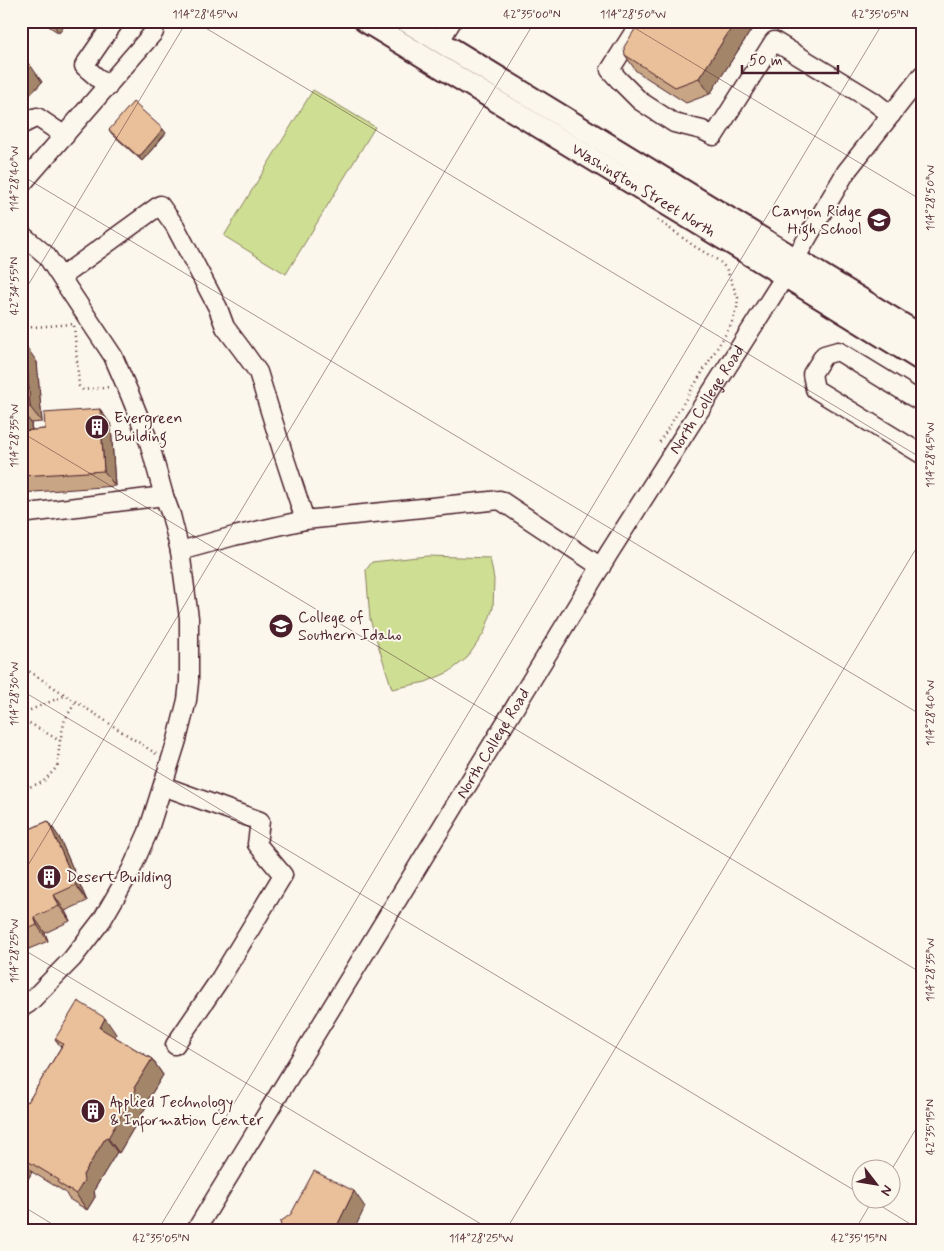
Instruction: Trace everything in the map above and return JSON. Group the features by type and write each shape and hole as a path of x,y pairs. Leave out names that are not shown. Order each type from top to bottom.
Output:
{"main road":[{"name":"Washington Street North","path":"365,21 790,268 923,337"},
{"name":"Washington Street North","path":"406,21 790,268 923,361"}],"street":[{"path":"108,87 84,66 115,21"},
{"path":"21,185 154,32 155,21"},
{"path":"439,42 452,21"},
{"path":"641,21 610,70 640,100 674,122 702,130 714,136 774,41 873,101 891,115"},
{"name":"North College Road","path":"196,1230 601,566 790,268 846,172 923,74"},
{"path":"21,125 37,117 65,136"},
{"path":"60,277 160,205 176,226 218,308 225,327 258,372 282,453 305,520"},
{"path":"21,234 46,255 113,356 149,442 171,515 180,551 189,618 189,682 187,700 163,786 148,832 132,870 102,920 72,959 21,1008"},
{"path":"923,403 838,351 824,355 812,374 815,389 923,455"},
{"path":"21,514 164,496"},
{"path":"180,551 234,536 305,520 500,500 601,566"},
{"path":"163,786 260,821 257,844 283,875 220,979 175,1045"}],"path":[{"path":"660,443 730,327 737,309 738,298 726,268"},
{"path":"21,328 74,324 79,386 83,390 110,387"},
{"path":"21,666 170,763"},
{"path":"21,716 66,695"},
{"path":"21,790 43,782 57,767 65,719 76,702"},
{"path":"21,716 60,741"}],"green space":[{"path":"313,90 375,127 286,274 224,236"},
{"path":"427,556 490,558 494,579 493,608 484,633 467,658 449,672 426,682 392,689 370,619 366,570 372,562"}],"building":[{"path":"640,21 736,21 699,78 675,87 625,55 624,47"},
{"path":"21,57 31,66 21,77"},
{"path":"133,102 163,129 139,157 109,130"},
{"path":"26,346 30,407 21,407 21,347"},
{"path":"100,409 104,471 21,476 21,421 22,431 45,429 44,413"},
{"name":"Desert Building","path":"48,821 76,885 54,895 59,906 34,917 37,925 21,932 21,833"},
{"name":"Applied Technology & Information Center","path":"78,1001 105,1018 100,1028 152,1059 134,1088 136,1090 108,1138 106,1137 83,1175 84,1181 76,1194 58,1183 59,1180 21,1157 21,1106 24,1101 28,1102 63,1044 55,1039"},
{"path":"314,1171 354,1191 335,1230 282,1230 280,1222 291,1214"}],"place":[{"name":"Canyon Ridge High School","path":"879,220"},
{"name":"Evergreen Building","path":"97,427"},
{"name":"College of Southern Idaho","path":"281,626"},
{"name":"Desert Building","path":"49,877"},
{"name":"Applied Technology & Information Center","path":"93,1111"}]}
